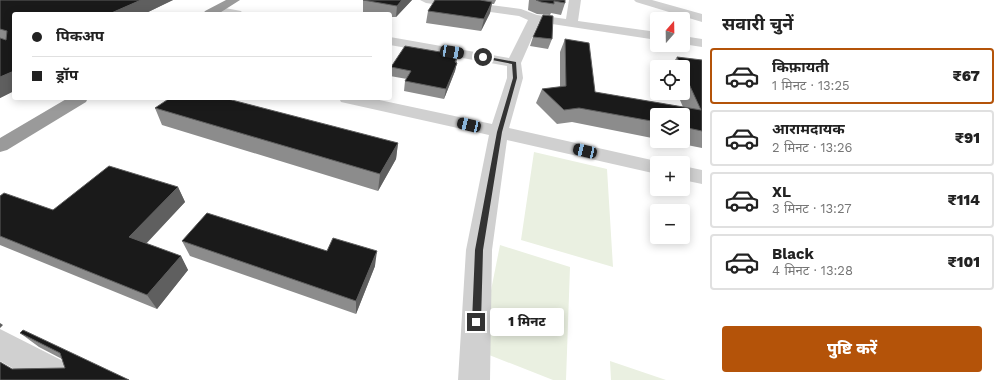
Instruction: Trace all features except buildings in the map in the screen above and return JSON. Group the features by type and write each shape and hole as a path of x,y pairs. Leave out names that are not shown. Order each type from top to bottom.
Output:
{"highway":[{"path":"213,12 234,0"},
{"path":"229,12 246,0"},
{"path":"0,133 58,100"},
{"path":"0,146 77,100"}],"street":[{"path":"426,0 521,13 535,18 650,35"},
{"path":"570,23 575,0"},
{"path":"640,0 702,18"},
{"path":"474,380 479,250 499,132 515,78 514,63 535,18"},
{"path":"392,41 514,63"},
{"path":"690,41 702,43"},
{"path":"356,100 650,165"},
{"path":"690,174 702,177"},
{"path":"0,344 65,380"}],"green space":[{"path":"534,152 607,169 613,267 521,240"},
{"path":"500,245 570,267 566,380 553,380 479,351"},
{"path":"610,361 666,380 611,380"}],"route":[{"path":"476,322 479,250 499,132 515,78 514,63 483,57"}]}
